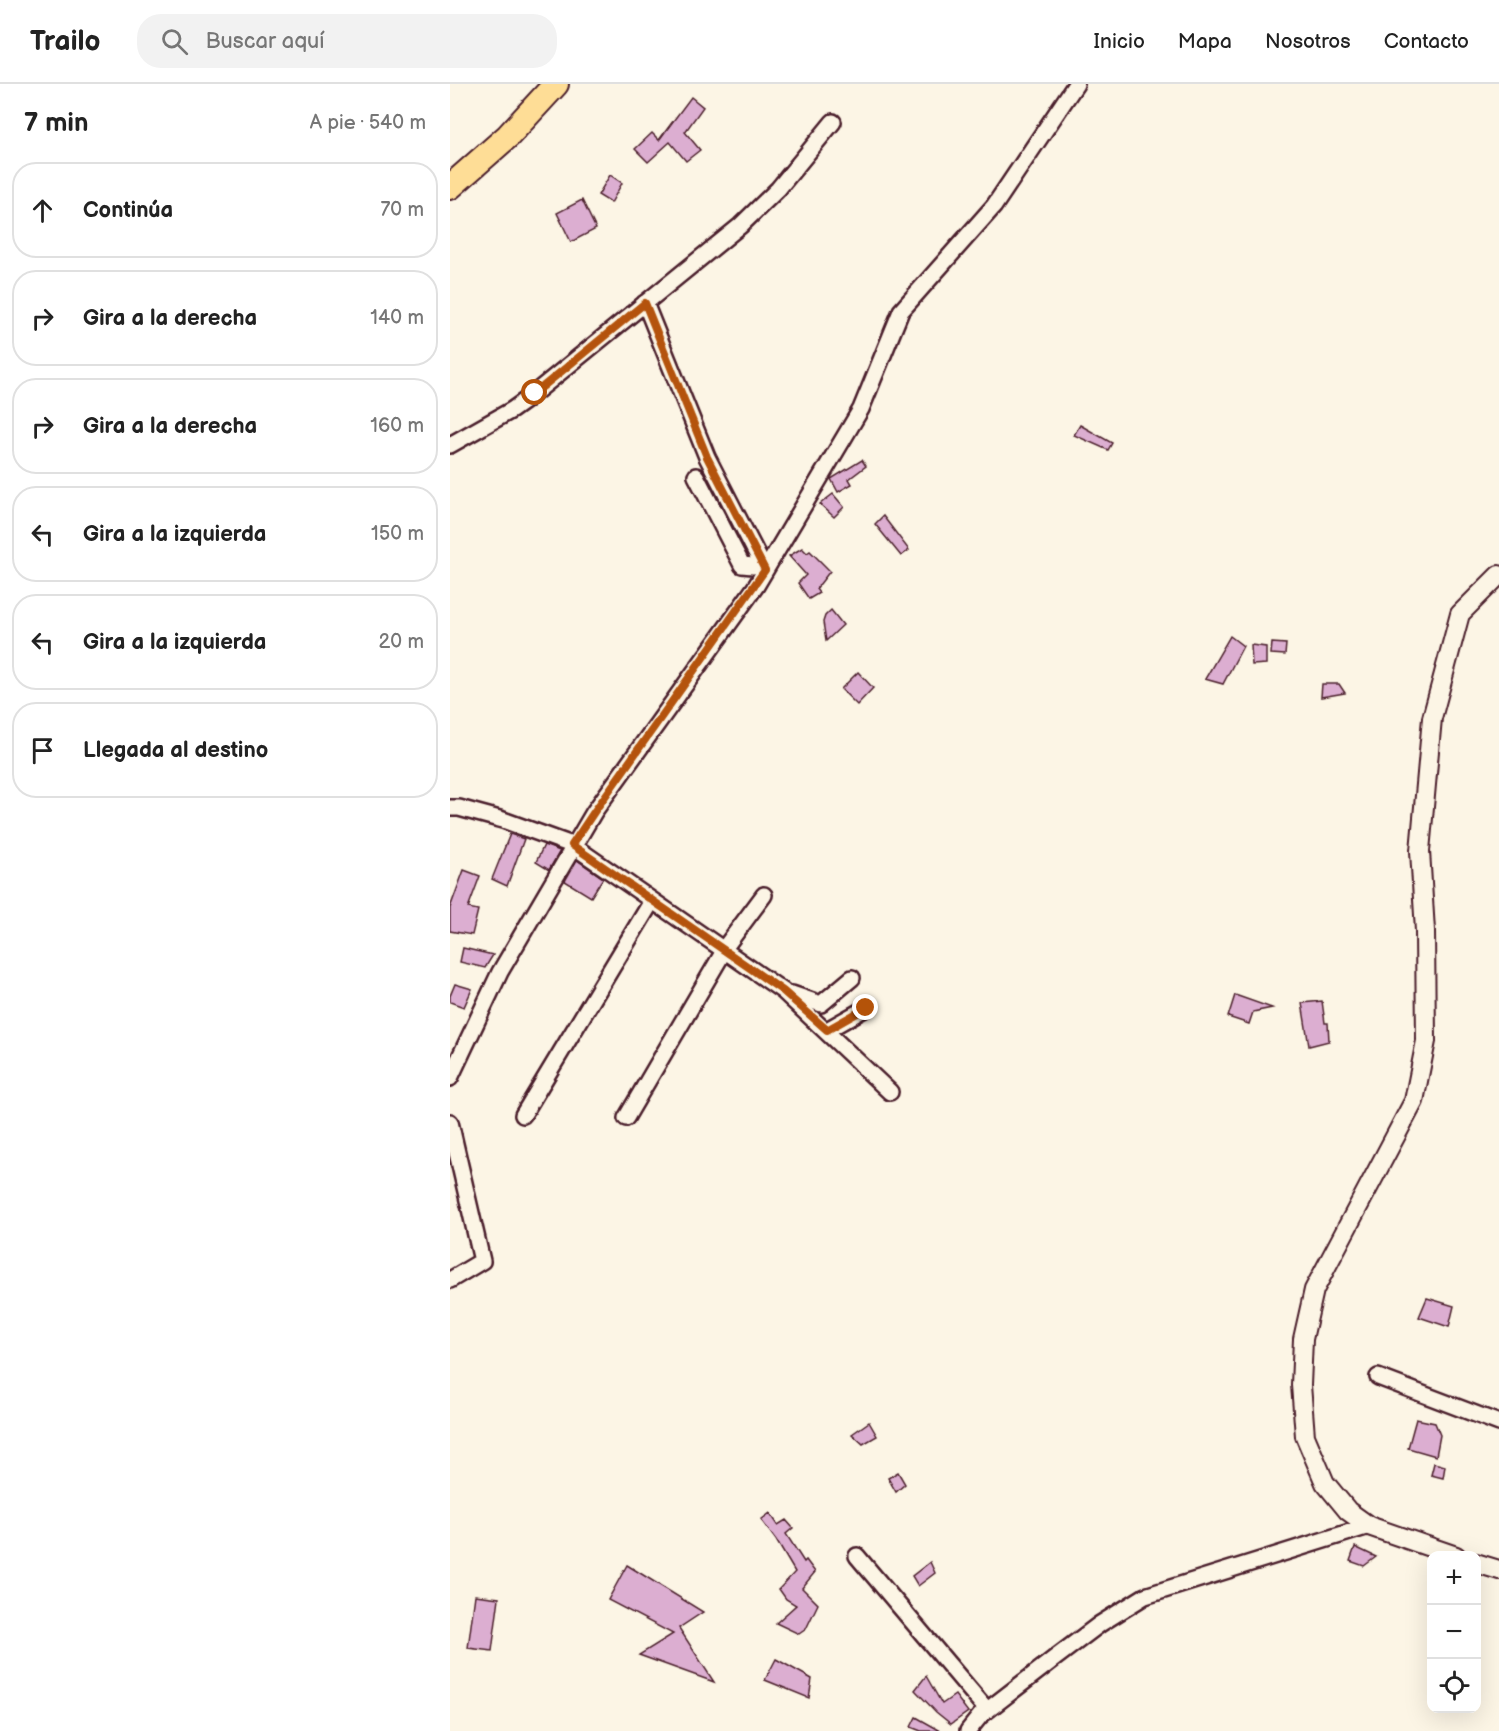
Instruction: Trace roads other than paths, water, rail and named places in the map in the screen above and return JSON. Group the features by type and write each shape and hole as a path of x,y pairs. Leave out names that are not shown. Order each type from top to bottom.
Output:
{"main road":[{"path":"450,187 508,136 556,84"}],"street":[{"path":"450,1078 500,972 572,845 763,566 861,409 902,311 994,206 1076,84"},
{"path":"450,445 517,406 758,209 784,182 833,122"},
{"path":"645,303 707,457 763,566"},
{"path":"696,476 742,565 763,566"},
{"path":"1441,1551 1369,1526 1348,1511 1325,1484 1305,1436 1301,1385 1303,1339 1314,1290 1414,1101 1426,1041 1425,931 1420,851 1432,718 1460,614 1499,575"},
{"path":"450,808 459,807 504,820 572,845 783,991 827,1030 890,1092"},
{"path":"626,1118 724,951 764,895"},
{"path":"523,1114 652,901"},
{"path":"783,991 820,1004 852,978"},
{"path":"827,1030 866,1008"},
{"path":"450,1122 482,1261 450,1280"},
{"path":"1378,1377 1499,1423"},
{"path":"968,1731 987,1710 1100,1624 1145,1596 1369,1526"},
{"path":"857,1556 987,1710"},
{"path":"1481,1565 1499,1570"}]}
